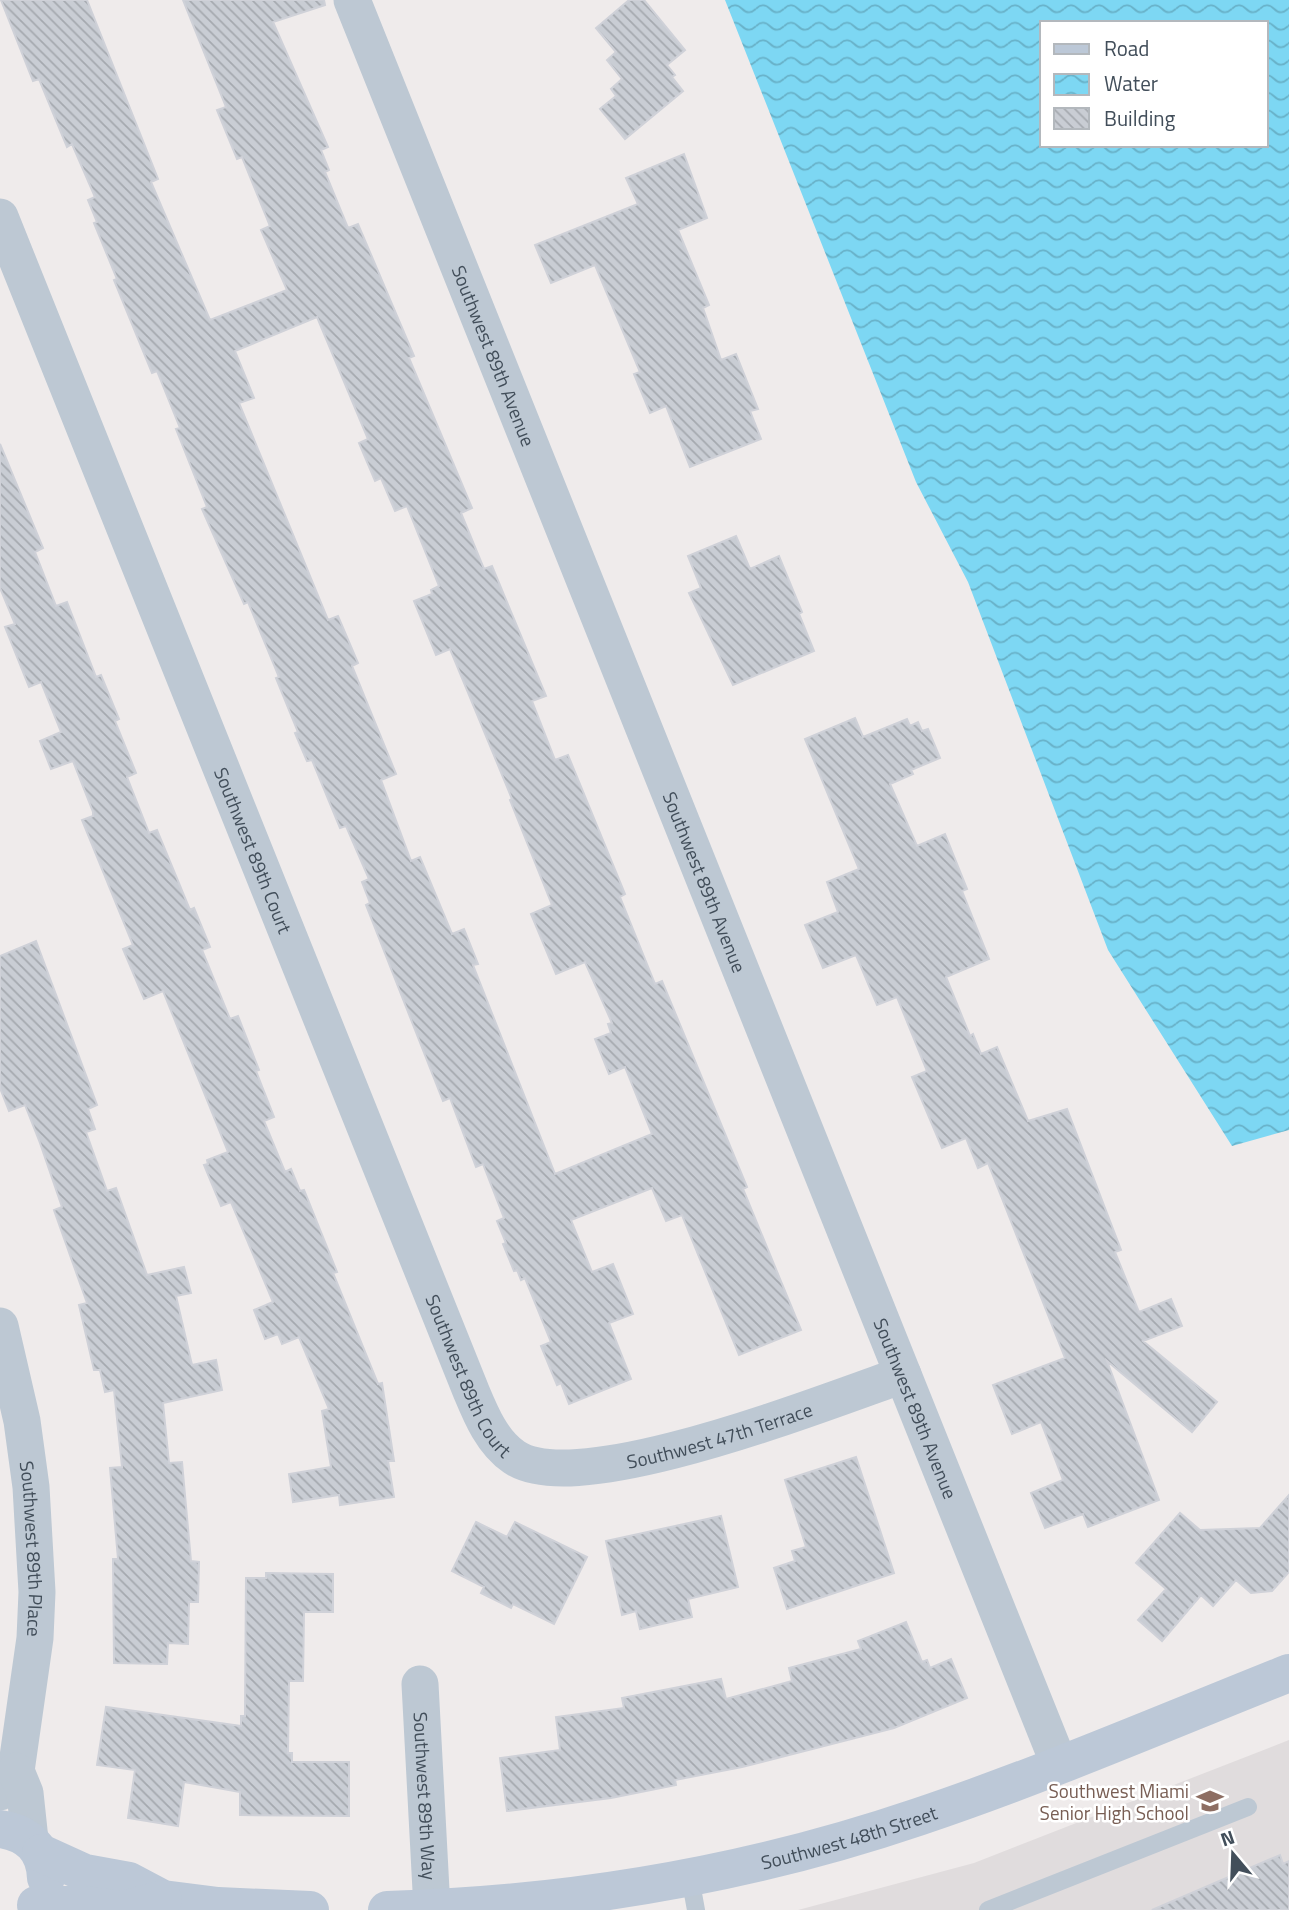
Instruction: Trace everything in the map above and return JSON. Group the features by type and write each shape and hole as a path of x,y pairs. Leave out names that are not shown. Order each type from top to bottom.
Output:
{"street":[{"name":"Southwest 89th Avenue","path":"352,0 1059,1763"},
{"name":"Southwest 89th Court","path":"0,217 471,1391 485,1423 499,1443 514,1457 532,1465"},
{"name":"Southwest 89th Place","path":"0,1326 22,1421 36,1548 35,1638 8,1782 25,1793 24,1841"},
{"name":"Southwest 47th Terrace","path":"532,1465 562,1470 641,1457 753,1426 903,1375"},
{"name":"Southwest 48th Street","path":"387,1910 432,1909 593,1893 693,1894 764,1861 916,1818 1289,1674"},
{"name":"Southwest 89th Way","path":"420,1684 432,1909"},
{"path":"24,1841 46,1880 32,1907 86,1905 123,1910 163,1899"},
{"path":"24,1841 85,1873 129,1881 163,1899 218,1906 310,1910"}],"lane":[{"path":"988,1910 1248,1807"}],"shaded area":[{"name":"Southwest Miami Senior High School","path":"1289,1740 1289,1910 798,1910 974,1863"}],"water":[{"path":"725,0 1289,0 1289,1130 1232,1146 1108,950 968,582 916,482"}],"building":[{"path":"1,0 87,0 158,179 151,182 210,320 287,290 261,230 270,226 242,157 237,159 217,110 226,107 183,0 324,0 325,5 273,22 328,147 321,150 329,170 325,172 348,228 358,224 414,356 409,358 472,508 461,513 484,569 492,566 546,696 532,701 555,760 568,755 625,894 620,897 655,984 662,981 747,1187 743,1189 801,1330 739,1355 682,1215 666,1221 652,1188 571,1220 592,1272 613,1264 633,1314 609,1323 631,1379 569,1404 561,1383 557,1385 541,1346 551,1342 525,1278 521,1280 517,1270 514,1271 503,1244 506,1243 497,1221 504,1218 483,1164 476,1167 450,1098 443,1101 366,905 370,903 362,882 369,879 346,826 340,828 312,760 307,761 276,678 279,677 248,602 244,604 202,509 207,507 176,429 180,428 157,371 152,373 94,223 97,222 88,200 95,197 72,144 67,147 39,79 33,81","holes":["317,317 368,439 359,443 375,481 381,478 395,511 407,506 439,586 431,590 432,594 414,601 436,655 450,649 552,905 531,914 556,974 585,962 612,1023 608,1024 611,1033 595,1039 609,1074 625,1067 652,1134 555,1174 473,965 478,964 464,929 452,934 420,857 411,861 381,780 396,774 352,666 358,663 338,616 328,620 239,403 254,398 235,351"]},
{"path":"629,0 644,0 685,50 667,65 683,91 625,139 600,109 616,96 611,89 622,79 607,60 616,52 596,28"},
{"path":"684,154 707,218 678,230 709,305 703,308 721,360 736,354 758,409 750,411 761,439 690,467 666,406 650,413 634,374 640,372 595,265 551,283 535,245 638,204 626,178"},
{"path":"0,444 43,548 35,552 56,606 67,602 96,677 101,675 119,719 115,721 136,773 127,777 149,833 157,830 190,910 194,908 210,947 202,950 230,1019 238,1016 274,1117 264,1121 285,1172 291,1169 300,1191 304,1190 337,1272 333,1273 378,1384 382,1383 394,1461 388,1461 394,1497 340,1505 339,1495 293,1502 289,1474 331,1467 322,1411 329,1409 299,1337 282,1344 278,1334 265,1339 254,1310 273,1302 231,1202 221,1206 204,1165 208,1164 207,1160 228,1152 163,991 144,999 123,949 133,945 82,820 93,816 93,812 73,761 51,769 40,741 61,732 41,682 29,687 5,627 15,624 0,588"},
{"path":"736,536 750,569 779,556 802,612 799,614 814,651 733,685 689,593 701,588 688,556"},
{"path":"855,718 863,737 907,719 910,726 918,722 922,731 928,729 940,758 911,770 913,774 890,784 917,846 945,834 967,889 962,891 989,959 946,977 970,1036 973,1034 981,1054 997,1047 1028,1121 1067,1109 1121,1250 1115,1252 1139,1312 1171,1299 1182,1326 1143,1341 1217,1402 1192,1432 1107,1361 1159,1500 1088,1527 1083,1514 1045,1528 1031,1493 1063,1480 1041,1422 1012,1434 993,1385 1065,1358 988,1163 978,1168 966,1138 942,1148 912,1077 927,1071 897,997 877,1005 856,955 823,968 805,925 838,912 827,882 859,869 805,739"},
{"path":"36,941 97,1105 88,1109 95,1129 86,1132 107,1191 116,1188 147,1275 184,1267 191,1293 176,1296 192,1365 216,1360 222,1390 163,1403 169,1463 182,1462 191,1561 199,1562 198,1602 189,1602 188,1644 168,1643 167,1664 114,1663 113,1559 118,1559 110,1468 122,1467 114,1390 105,1392 100,1370 94,1370 79,1305 87,1303 54,1210 62,1207 40,1143 25,1105 9,1111 0,1088 0,956"},
{"path":"856,1457 894,1573 787,1609 774,1568 795,1561 792,1551 806,1547 785,1480"},
{"path":"1289,1495 1289,1572 1272,1591 1251,1593 1236,1580 1213,1606 1201,1595 1162,1641 1138,1620 1166,1589 1136,1563 1180,1513 1200,1530 1260,1528"},
{"path":"721,1516 738,1587 688,1599 692,1617 640,1629 636,1611 622,1615 606,1541"},
{"path":"476,1522 507,1537 515,1522 587,1557 554,1624 513,1604 511,1608 481,1593 484,1587 452,1571"},
{"path":"266,1573 333,1574 333,1612 304,1612 303,1681 289,1681 288,1753 292,1753 292,1762 349,1762 349,1816 240,1815 240,1792 184,1782 178,1826 128,1818 135,1770 97,1765 106,1707 241,1726 241,1716 245,1716 246,1578 266,1578"},
{"path":"906,1622 922,1662 927,1660 930,1668 951,1659 967,1698 894,1728 742,1767 675,1780 676,1785 611,1798 507,1811 500,1758 560,1750 556,1717 624,1708 622,1698 721,1679 726,1699 792,1681 789,1668 861,1649 858,1641"},
{"path":"1280,1855 1283,1864 1289,1861 1289,1910 1152,1910"}],"place":[{"name":"Southwest Miami Senior High School","path":"1210,1801"}]}
